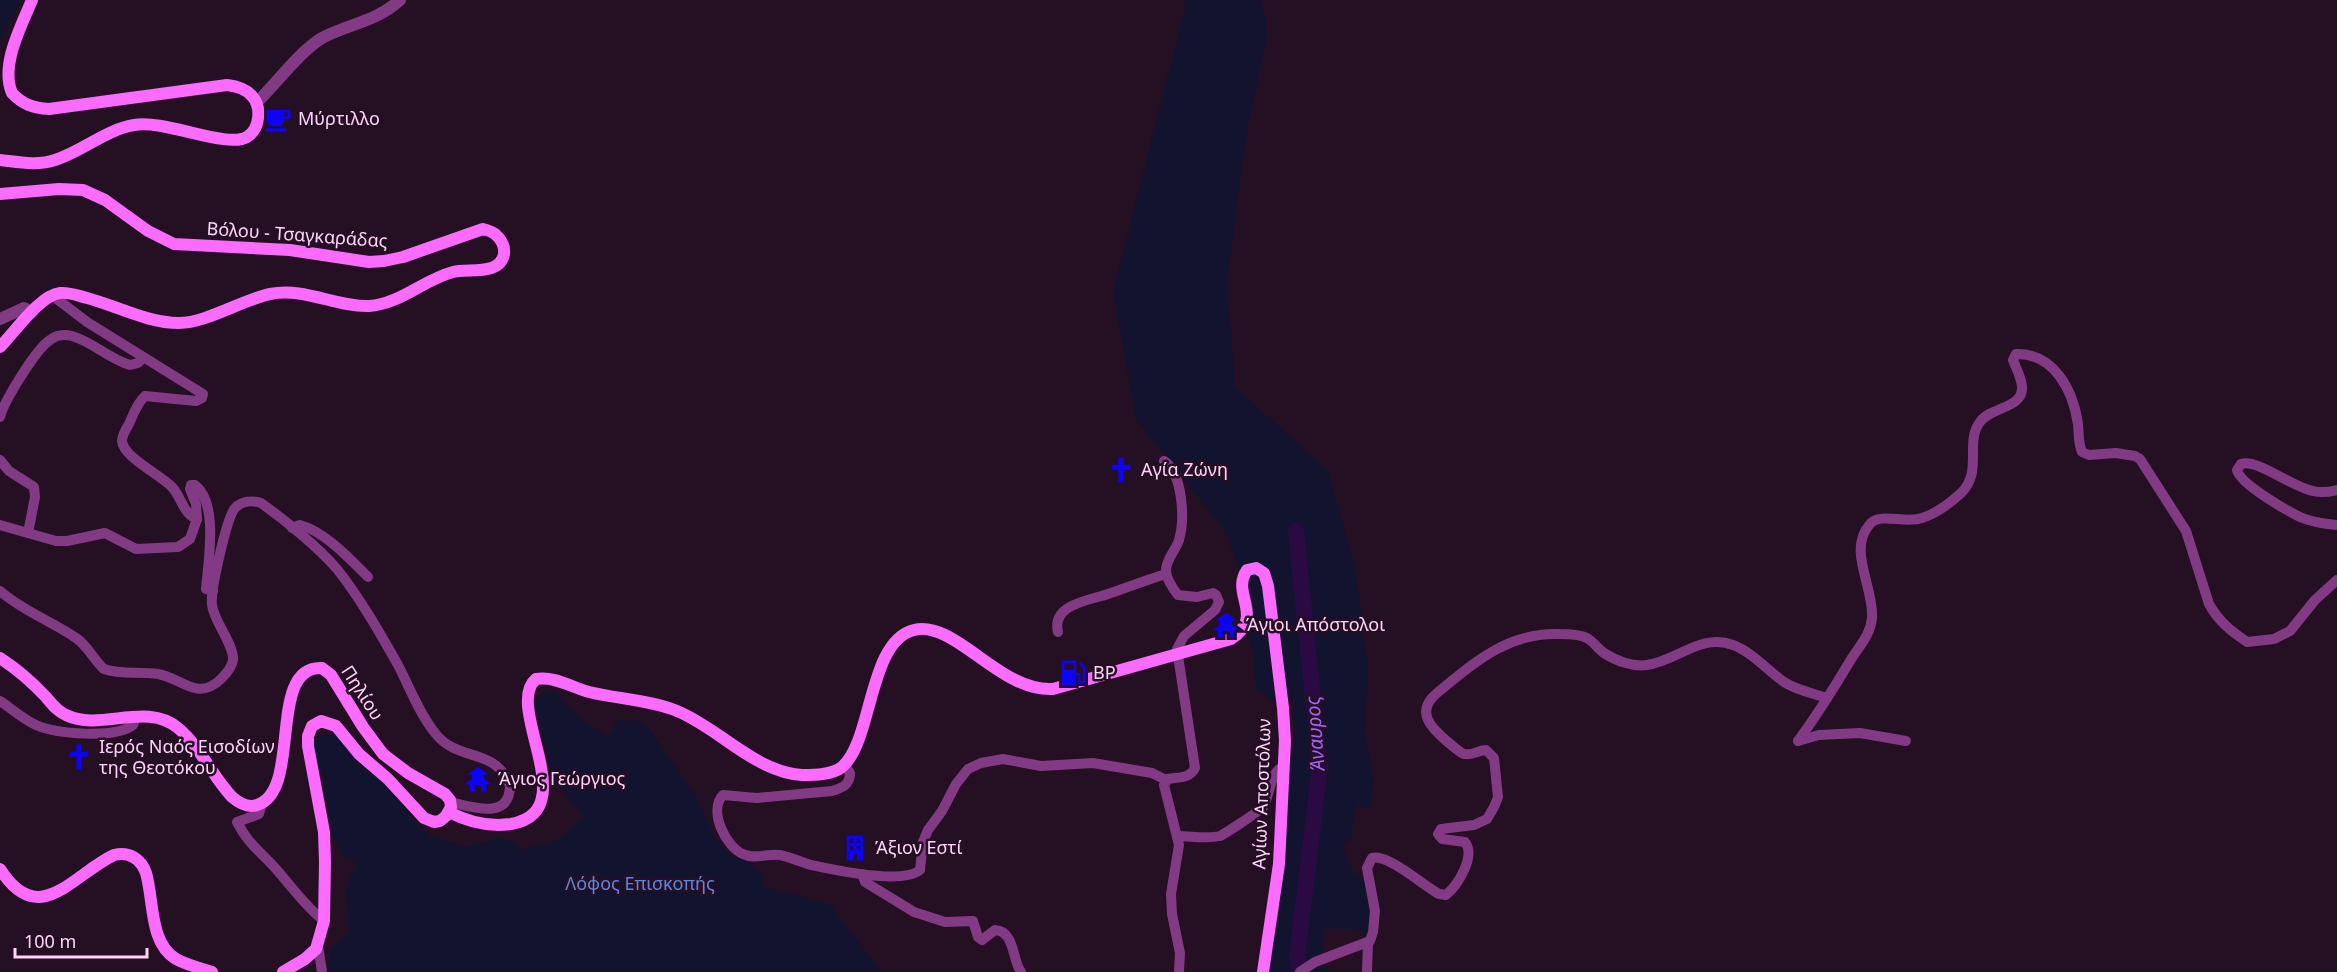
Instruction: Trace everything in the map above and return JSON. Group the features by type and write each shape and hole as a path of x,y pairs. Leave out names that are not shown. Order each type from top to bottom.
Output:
{"main road":[{"path":"0,160 36,163 54,160 121,128 144,123 160,124 221,138 242,139 251,133 256,124 258,111 256,103 246,91 227,85 50,109 36,108 22,103 9,91 2,63 6,48 32,0"},
{"name":"Βόλου - Τσαγκαράδας","path":"0,194 59,189 82,190 105,200 153,234 180,245 290,250 356,260 384,261 415,254 483,230 495,234 504,247 502,259 495,267 453,272 399,298 370,306 301,293 282,293 258,298 191,322 178,323 156,319 76,295 62,293 52,296"},
{"path":"0,347 32,312 52,296"},
{"name":"Αγίων Αποστόλων","path":"844,764 855,746 883,663 896,642 911,631 926,630 945,635 1002,674 1022,684 1048,689 1062,687 1223,643 1240,632 1248,614 1243,587 1244,577 1252,567 1261,571 1268,586 1283,708 1284,767 1280,855 1263,972"},
{"path":"0,658 24,676 57,710 67,716 88,721 153,717 174,725 196,748 232,797 248,806 262,803"},
{"name":"Πηλίου","path":"262,803 277,784 289,707 295,686 305,673 318,668 331,675 363,727 383,754 408,773 440,791 450,807 443,819 436,822 426,819 388,779 359,754 336,726 321,721 312,726 308,736 308,746 324,842 324,921 318,945"},
{"path":"450,807 466,821 501,825 519,822 530,816 536,808 541,797 543,780 526,700 531,684 540,679 554,680 584,691 676,711 760,761 785,772 802,775 825,773 838,769 844,764"},
{"path":"0,869 12,887 20,893 44,896 62,890 114,855 133,856 146,873 157,931 163,946 176,959 212,972"},
{"path":"283,972 308,957 318,945"}],"street":[{"path":"256,103 308,48 320,39 372,19 400,0"},
{"path":"52,296 87,322 199,391 203,396 196,401 150,395 143,398 124,433 123,444 129,454 173,488 188,514 197,519"},
{"path":"0,319 24,308 32,312"},
{"path":"0,417 8,397 35,357 48,341 56,336 75,338 127,364 136,364 143,357"},
{"path":"1906,741 1860,733 1819,735 1798,741 1867,637 1870,628 1872,605 1861,550 1867,527 1880,518 1907,522 1923,518 1959,495 1968,486 1972,477 1976,431 1979,422 1988,414 2015,402 2021,394 2022,387 2013,360 2016,354 2037,357 2048,363 2061,378 2075,410 2082,452 2089,455 2116,453 2135,456 2147,468 2186,531 2193,547 2201,583 2215,615 2231,632 2247,642 2281,637 2290,631 2315,600 2337,580"},
{"path":"0,460 6,468 31,483 35,488 28,532"},
{"path":"844,764 850,773 848,783 843,788 832,791 757,798 723,795 719,804 720,822 728,841 744,855 756,857 781,855 812,865 862,874 904,876 918,873 922,866 923,842 928,830 942,811 956,784 968,769 981,763 1009,760 1046,766 1093,763 1152,773 1166,780 1192,774 1195,768 1177,655 1184,636 1215,610 1219,602 1213,593 1197,597 1178,595 1166,574 1167,564 1179,539 1182,519 1174,471 1164,461"},
{"path":"2337,490 2313,492 2248,462 2241,464 2237,470 2239,477 2249,485 2300,517 2337,525"},
{"path":"0,525 63,541 105,533 136,549 178,547 190,539 197,519 196,504 190,491 192,485 200,490 208,513 210,529 206,589 213,591"},
{"path":"0,591 24,609 80,641 104,669 161,674 187,687 201,688 216,683 233,663 212,606 213,591 228,522 238,505 252,501 261,503 323,553 342,576 391,654 423,716 439,739 455,750 489,759 502,770 510,785 507,799 502,806 496,808 450,807"},
{"path":"292,528 300,525 309,529 339,549 368,577"},
{"path":"1058,632 1059,616 1072,605 1166,574"},
{"path":"1367,972 1368,942 1373,932 1375,915 1367,868 1372,858 1377,856 1388,860 1435,892 1446,895 1455,886 1466,865 1470,849 1461,840 1440,838 1439,831 1474,825 1487,819 1498,797 1493,755 1486,750 1465,754 1457,750 1431,727 1427,719 1428,702 1480,659 1502,646 1531,635 1572,634 1586,638 1604,653 1636,666 1648,665 1709,641 1720,641 1735,645 1786,683 1827,698"},
{"path":"0,701 35,724 90,734 126,730 133,725 136,717"},
{"path":"1177,836 1218,837 1225,834 1261,810 1277,771 1284,767"},
{"path":"1166,780 1165,790 1177,836 1178,854 1171,894 1180,953 1179,972"},
{"path":"262,803 259,814 237,822 245,838 309,908 324,921"},
{"path":"862,874 866,882 914,912 945,922 973,921 978,937 982,940 995,930 1002,931 1009,938 1020,972"},
{"path":"1300,972 1324,958 1368,942"},
{"path":"318,945 322,972"}],"green space":[{"path":"0,0 21,0 0,41"},
{"path":"1183,0 1262,0 1267,34 1247,130 1227,281 1235,387 1328,471 1355,565 1368,667 1365,734 1374,782 1370,811 1358,803 1352,822 1353,837 1342,845 1353,873 1365,877 1371,919 1367,933 1352,929 1324,929 1324,951 1319,956 1320,963 1332,972 1270,972 1279,915 1289,768 1295,735 1293,701 1277,702 1257,691 1253,652 1248,637 1253,616 1250,580 1241,574 1225,531 1136,419 1113,293 1185,6"},
{"name":"Λόφος Επισκοπής","path":"556,690 572,711 608,737 618,720 640,721 647,726 695,795 716,840 731,855 747,862 764,875 764,887 829,904 882,972 327,972 331,950 349,932 346,894 350,874 356,872 355,862 339,855 339,846 334,843 322,772 315,761 312,743 320,736 334,733 358,762 380,780 431,836 467,847 501,837 514,843 520,850 557,841 583,817 551,776 535,704 540,694"}],"waterway":[{"name":"Άναυρος","path":"1296,531 1320,767 1297,955 1299,972"}],"place":[{"name":"Μύρτιλλο","path":"278,119"},
{"name":"Αγία Ζώνη","path":"1121,470"},
{"name":"Άγιοι Απόστολοι","path":"1226,625"},
{"name":"BP","path":"1073,673"},
{"name":"Ιερός Ναός Εισοδίων της Θεοτόκου","path":"79,757"},
{"name":"Άγιος Γεώργιος","path":"478,779"},
{"name":"Άξιον Εστί","path":"855,848"}]}
